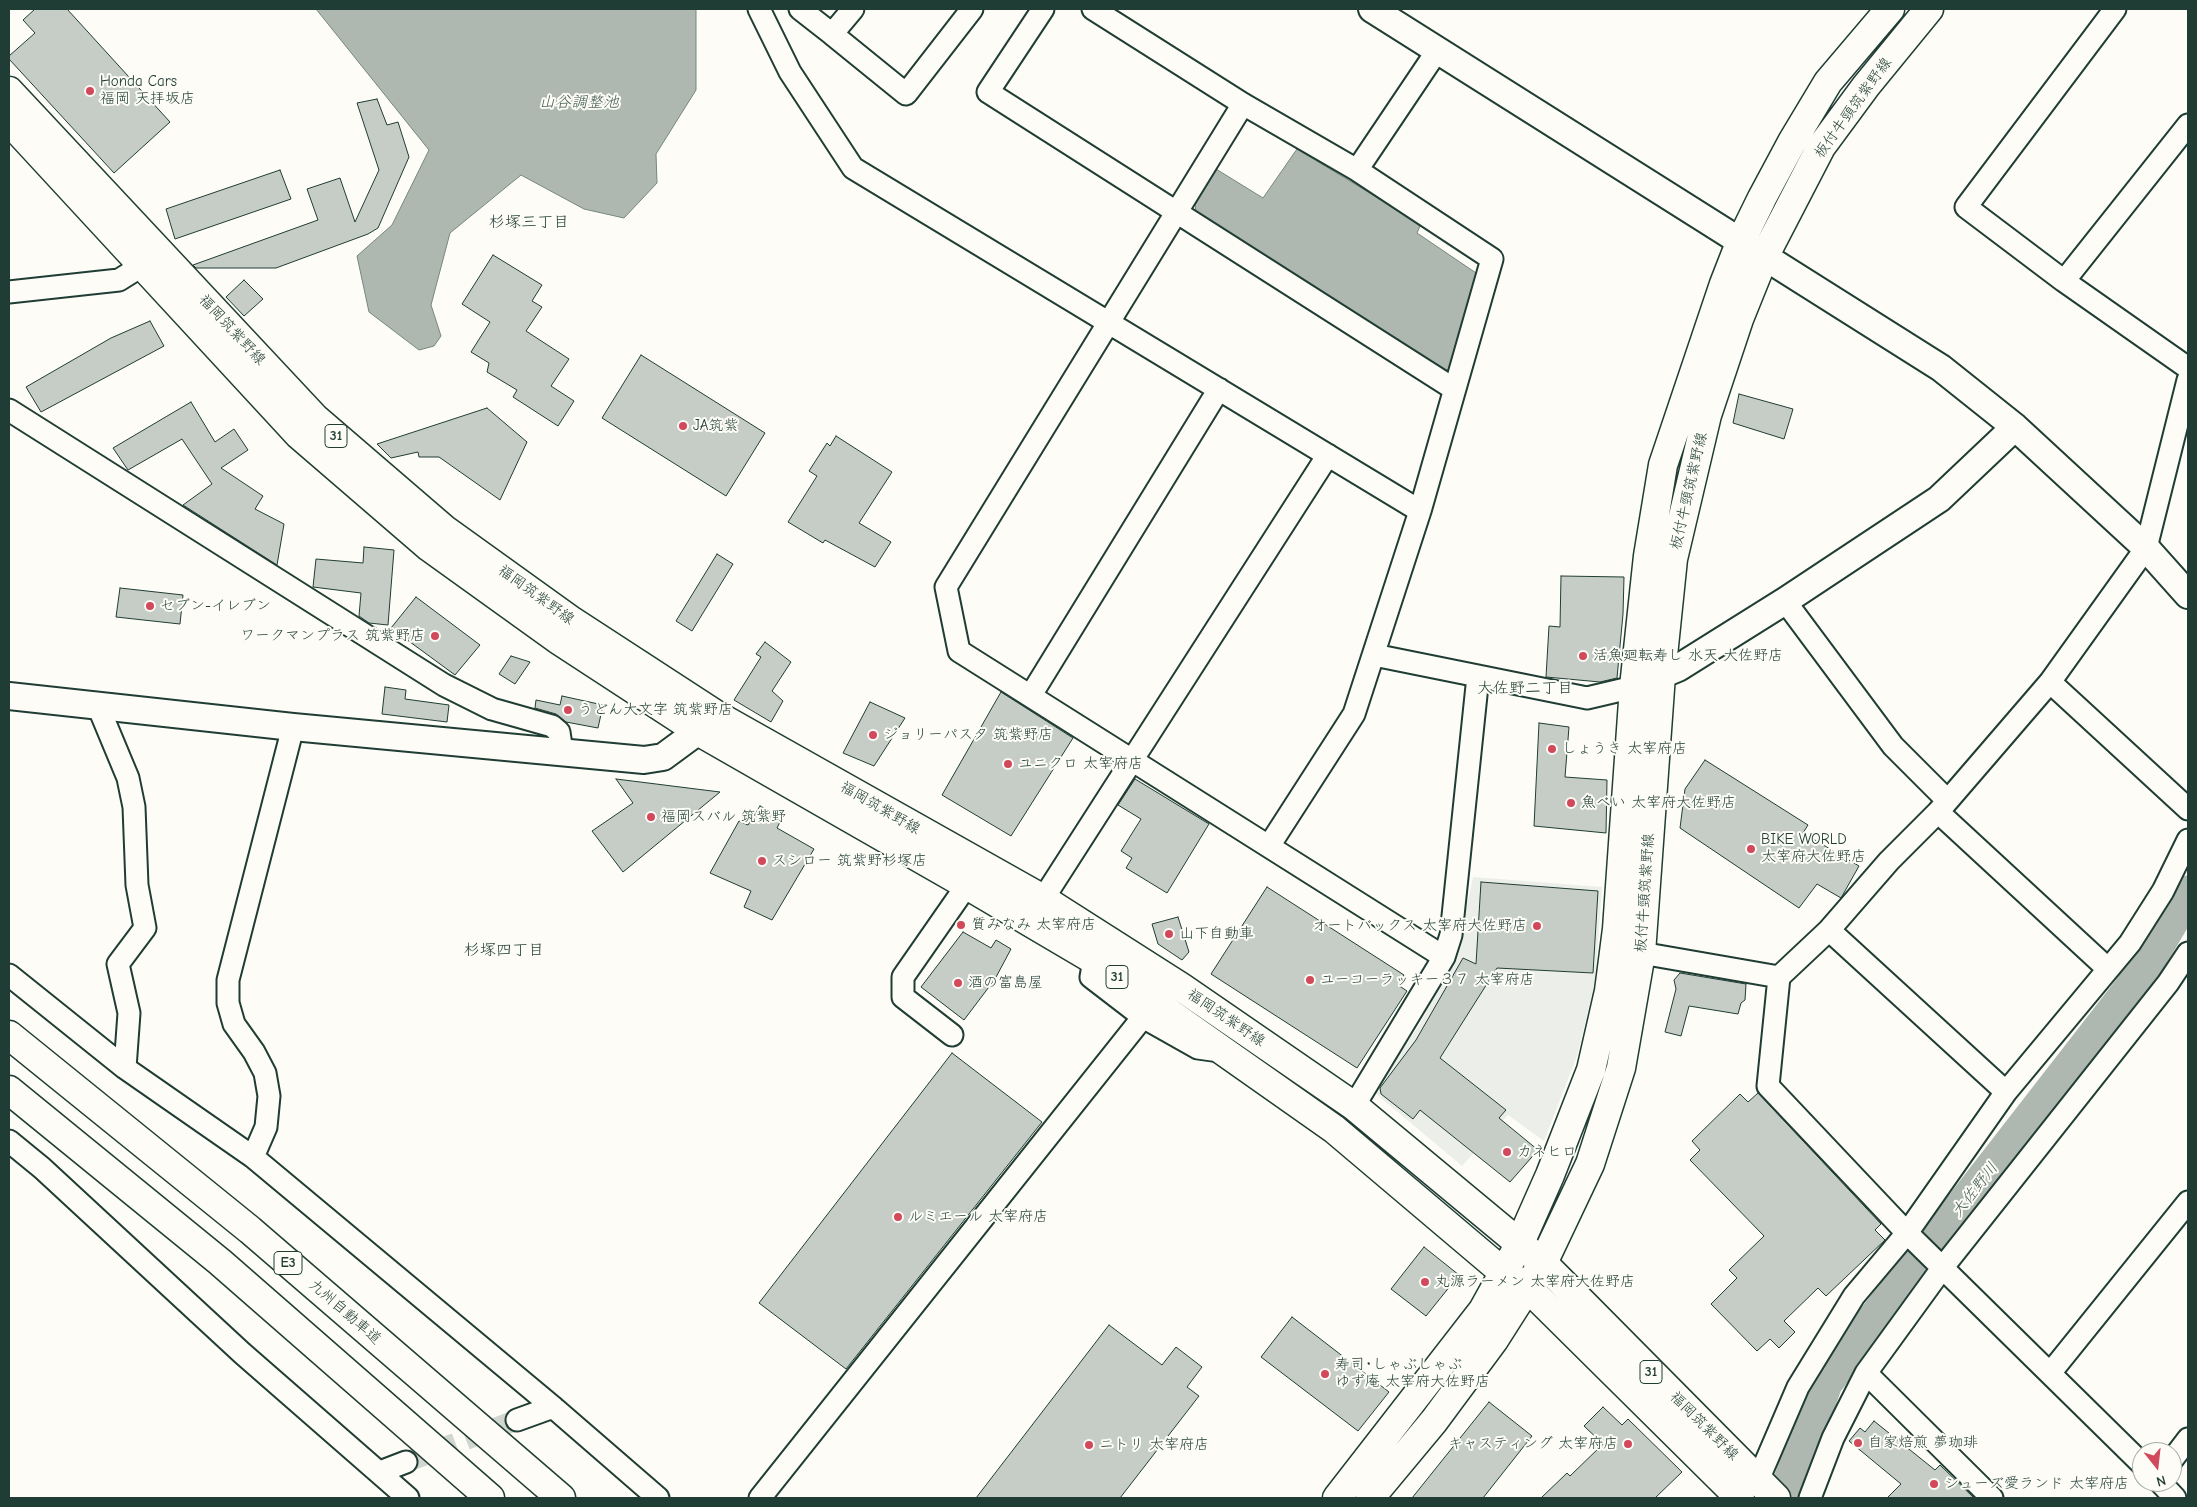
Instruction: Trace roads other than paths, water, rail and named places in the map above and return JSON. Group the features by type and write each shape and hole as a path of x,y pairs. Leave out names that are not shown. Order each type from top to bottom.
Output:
{"main road":[{"name":"板付牛頸筑紫野線","path":"1337,1498 1482,1310 1519,1244 1550,1176 1592,1070 1609,991 1617,929 1634,687 1648,556 1662,465 1724,284 1740,243 1792,142 1828,82 1890,9"},
{"name":"板付牛頸筑紫野線","path":"1370,1498 1439,1413 1494,1340 1543,1263 1590,1164 1618,1077 1641,953 1661,675 1673,559 1707,415 1739,319 1764,257 1821,147 1866,86 1928,9"},
{"name":"福岡筑紫野線","path":"9,91 315,418 444,529 572,621 708,724 967,885 1094,960 1334,1129 1503,1272 1527,1287 1758,1492"},
{"name":"福岡筑紫野線","path":"9,121 299,436 429,547 557,639 708,724 1043,899 1181,987 1354,1106 1543,1263 1758,1492"},
{"name":"九州自動車道","path":"9,1035 250,1230 561,1498"},
{"path":"9,1090 220,1262 490,1498"}],"street":[{"path":"759,9 790,72 853,168 1420,511"},
{"path":"800,9 906,94 972,9"},
{"path":"832,34 853,9"},
{"path":"1043,9 988,92 1454,389"},
{"path":"1093,9 1243,104 1357,170 1492,260 1420,511 1354,714 1269,846"},
{"path":"1372,9 1740,243 1941,368 2015,427 2146,548 2188,595"},
{"path":"2115,9 1966,207 2064,281 2188,368"},
{"path":"1357,170 1437,51"},
{"path":"1243,104 946,587 959,651 1444,957"},
{"path":"2064,281 2188,125"},
{"path":"9,292 119,280 143,266"},
{"path":"2132,1454 2051,1372 1907,1233 1768,1086 1779,977 1830,930 1889,861 1942,806 2050,682 2146,548 2188,380"},
{"path":"1031,695 1219,389"},
{"path":"9,410 444,685 492,709 552,726 558,732 562,752"},
{"path":"1374,655 1587,698 1634,687 1678,668 1785,601 1939,499 2015,427"},
{"path":"1043,899 1328,455"},
{"path":"1785,601 1893,746 1942,806 2108,969"},
{"path":"1354,1106 1444,957 1451,935 1478,676"},
{"path":"2050,682 2188,809"},
{"path":"9,696 293,727 654,760 663,757 708,724"},
{"path":"98,706 128,778 134,807 137,885 145,928 118,964 129,1013 125,1068"},
{"path":"253,1157 266,1127 270,1096 265,1073 254,1052 234,1024 228,1003 228,980 293,727"},
{"path":"1758,1492 1798,1387 1854,1296 1907,1233 2006,1092 2130,943 2163,891 2188,840"},
{"path":"952,1035 903,997 903,978 967,885"},
{"path":"1830,930 2006,1092"},
{"path":"1641,953 1779,977"},
{"path":"1810,1498 1833,1438 1866,1373 1943,1267 2168,983 2188,953"},
{"path":"1094,960 1091,977 1143,1017 1198,1048 1225,1052"},
{"path":"9,975 125,1068 253,1157 554,1407 658,1498"},
{"path":"760,1498 1143,1017"},
{"path":"9,1141 42,1168 242,1353 408,1498"},
{"path":"2051,1372 2188,1202"},
{"path":"1866,1373 1992,1498"},
{"path":"517,1420 554,1407"},
{"path":"380,1472 406,1462"}],"water":[{"name":"山谷調整池","path":"316,9 696,9 696,90 656,154 657,183 624,218 584,209 521,175 450,233 431,305 441,336 434,346 419,350 369,312 357,256 392,225 429,150"},
{"path":"1297,149 1421,224 1417,233 1479,275 1454,366 1445,371 1196,212 1195,204 1216,169 1263,198"}],"waterway":[{"name":"大佐野川","path":"1785,1498 1825,1383 2131,989 2188,893"}],"tunnel":[{"path":"406,1462 517,1420"}],"place":[{"name":"Honda Cars 福岡 天拝坂店","path":"90,91"},
{"name":"JA筑紫","path":"683,426"},
{"name":"セブン-イレブン","path":"150,606"},
{"name":"ワークマンプラス 筑紫野店","path":"435,636"},
{"name":"活魚廻転寿し 水天 大佐野店","path":"1583,656"},
{"name":"うどん大文字 筑紫野店","path":"568,710"},
{"name":"ジョリーパスタ 筑紫野店","path":"873,735"},
{"name":"しょうき 太宰府店","path":"1552,749"},
{"name":"ユニクロ 太宰府店","path":"1008,764"},
{"name":"魚べい 太宰府大佐野店","path":"1571,803"},
{"name":"福岡スバル 筑紫野","path":"651,817"},
{"name":"BIKE WORLD 太宰府大佐野店","path":"1751,849"},
{"name":"スシロー 筑紫野杉塚店","path":"762,861"},
{"name":"質みなみ 太宰府店","path":"961,925"},
{"name":"オートバックス 太宰府大佐野店","path":"1537,926"},
{"name":"山下自動車","path":"1169,934"},
{"name":"ユーコーラッキー３７ 太宰府店","path":"1310,980"},
{"name":"酒の富島屋","path":"958,983"},
{"name":"カネヒロ","path":"1507,1152"},
{"name":"ルミエール 太宰府店","path":"898,1217"},
{"name":"丸源ラーメン 太宰府大佐野店","path":"1425,1282"},
{"name":"寿司･しゃぶしゃぶ ゆず庵 太宰府大佐野店","path":"1325,1374"},
{"name":"自家焙煎 夢珈琲","path":"1858,1443"},
{"name":"キャスティング 太宰府店","path":"1628,1444"},
{"name":"ニトリ 太宰府店","path":"1089,1445"},
{"name":"シューズ愛ランド 太宰府店","path":"1934,1484"}],"district":[{"name":"杉塚三丁目","path":"529,222"},
{"name":"大佐野二丁目","path":"1525,688"},
{"name":"杉塚四丁目","path":"504,950"}]}
